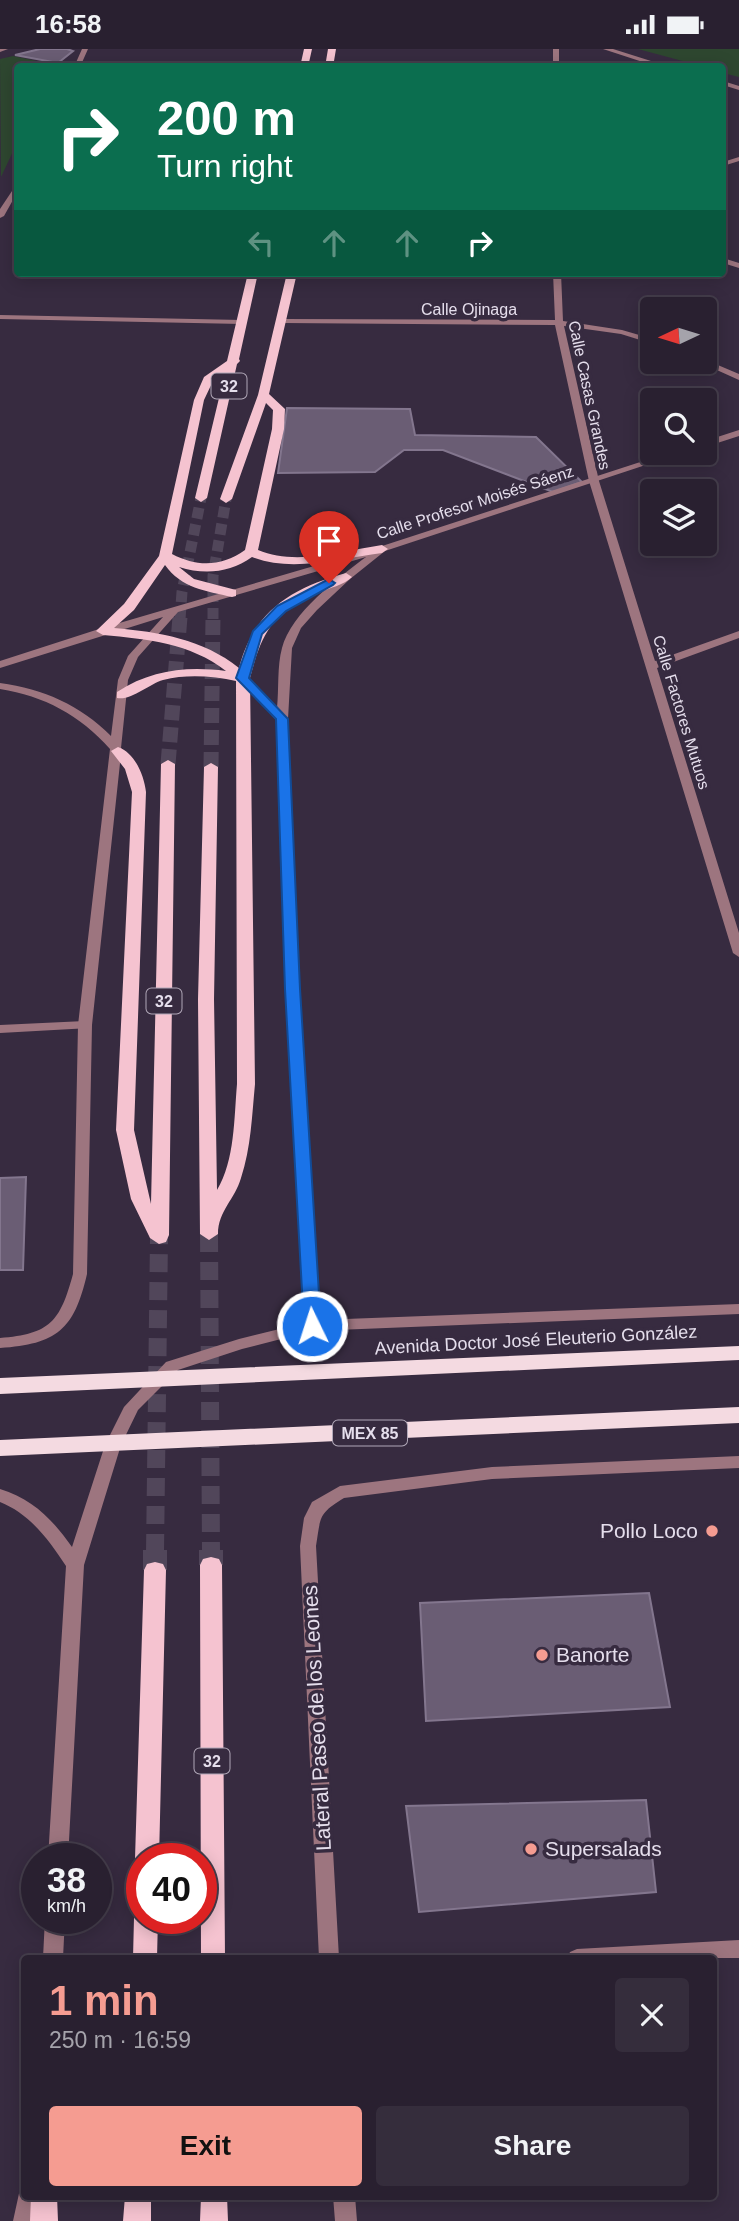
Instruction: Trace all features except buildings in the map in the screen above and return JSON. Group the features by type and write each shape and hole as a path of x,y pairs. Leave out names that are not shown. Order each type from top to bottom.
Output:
{"highway":[{"name":"Avenida Doctor José Eleuterio González","path":"0,1386 739,1353"},
{"name":"MEX 85","path":"0,1448 739,1415"}],"main road":[{"name":"32","path":"201,498 235,361 252,277"},
{"name":"32","path":"226,499 263,395 283,321 291,277"},
{"path":"103,631 136,599 165,556 199,400 208,379 235,361"},
{"path":"165,556 183,566 202,569 235,563 251,552 278,429 279,409 263,395"},
{"path":"251,552 263,559 284,560 382,549"},
{"path":"165,556 176,575 198,585 232,593"},
{"path":"243,678 257,633 281,608 313,589 345,576"},
{"path":"103,631 149,635 198,646 221,658 243,678"},
{"path":"122,695 139,681 166,674 208,673 243,678"},
{"name":"32","path":"211,767 206,999 209,1227 232,1181 241,1140 246,1084 243,678"},
{"name":"32","path":"118,751 131,763 138,777 139,792 125,1130 140,1199 159,1238 169,764"},
{"name":"32","path":"211,1565 213,1955"},
{"path":"147,1843 155,1570"},
{"path":"145,1955 146,1934"},
{"path":"44,2200 44,2221"},
{"path":"137,2221 138,2200"},
{"path":"214,2200 215,2221"}],"street":[{"path":"606,49 653,63"},
{"path":"0,216 3,202"},
{"name":"Calle Casas Grandes","path":"557,277 559,323 594,481"},
{"path":"0,317 242,322"},
{"name":"Calle Ojinaga","path":"283,321 559,323 622,332 640,338"},
{"path":"718,368 739,377"},
{"path":"717,440 739,433"},
{"name":"Calle Profesor Moisés Sáenz","path":"0,665 103,631 382,549 642,465"},
{"name":"Calle Factores Mutuos","path":"594,481 739,953"},
{"path":"312,1326 293,989 282,719 287,648 296,627 345,576 382,549"},
{"path":"0,1343 36,1339 60,1327 72,1307 80,1274 85,1025 118,751 123,680 133,656 149,635 174,611"},
{"path":"651,666 739,635"},
{"path":"243,678 282,719"},
{"path":"0,686 59,701 99,728 118,751"},
{"path":"0,1029 85,1025"},
{"path":"59,1843 75,1565 119,1432 132,1407 172,1366 239,1344 312,1326 739,1309"},
{"name":"Lateral Paseo de los Leones","path":"330,1955 308,1546 312,1518 318,1506 340,1492 492,1473 739,1462"},
{"path":"0,1495 21,1502 32,1512 52,1531 75,1565"},
{"path":"53,1955 54,1934"},
{"path":"631,1955 739,1949"},
{"path":"24,2221 27,2200"},
{"path":"344,2200 346,2221"}],"green space":[{"path":"638,49 739,49 739,77 726,74 726,63 690,63"},
{"path":"13,56 46,63 14,63 14,149 1,177 0,59"}],"tunnel":[{"path":"180,619 182,592 201,498"},
{"path":"213,617 213,576 226,499"},
{"path":"168,764 180,617"},
{"path":"211,767 213,617"},
{"path":"209,1234 211,1552"},
{"path":"155,1552 159,1238"},
{"path":"155,1552 155,1570"},
{"path":"211,1552 211,1565"}],"place":[{"name":"Pollo Loco","path":"712,1531"},
{"name":"Banorte","path":"542,1655"},
{"name":"Supersalads","path":"531,1849"}],"route":[{"path":"312,1326 293,989 282,719 243,678 257,633 281,608 329,583"}]}
